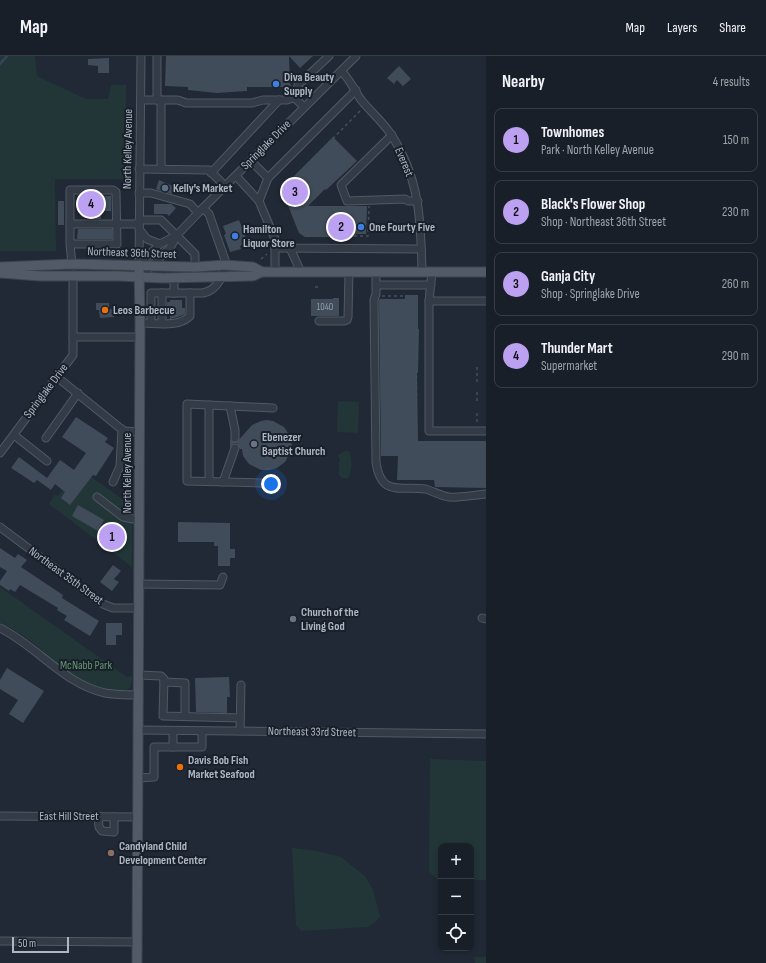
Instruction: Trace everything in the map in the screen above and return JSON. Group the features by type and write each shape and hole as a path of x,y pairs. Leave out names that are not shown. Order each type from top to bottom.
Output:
{"main road":[{"name":"Northeast 36th Street","path":"0,267 72,264 195,267 225,265 253,267 262,272"},
{"path":"72,264 73,275"},
{"name":"North Kelley Avenue","path":"137,963 139,695 139,265"},
{"name":"Northeast 36th Street","path":"0,273 40,276 73,275 139,278 222,278 253,276 262,272 486,272"}],"street":[{"name":"North Kelley Avenue","path":"139,265 141,56"},
{"path":"157,56 161,170"},
{"path":"141,100 178,100 186,103 252,103 263,100 291,99 294,97 298,85 329,56"},
{"name":"Springlake Drive","path":"139,278 170,248 177,235 201,210 356,56"},
{"name":"Everest","path":"341,71 349,78 361,100 392,135 403,156 414,185 418,201 422,272"},
{"path":"259,201 268,178 356,90"},
{"path":"294,97 304,107"},
{"path":"211,172 280,100"},
{"path":"392,135 340,185 347,201 382,199 405,199 408,201 418,201"},
{"path":"251,161 268,178"},
{"path":"139,169 209,170 225,186"},
{"path":"236,176 259,201 275,239 275,272"},
{"path":"70,244 117,244 116,192 113,190 70,190 70,244 72,264"},
{"path":"139,193 150,193 190,204 209,214 225,260 222,278 216,286 204,293 151,293 151,323"},
{"path":"70,224 139,224 161,220 195,254 195,267"},
{"path":"139,224 147,239 160,244"},
{"name":"Springlake Drive","path":"139,265 160,244 177,235"},
{"path":"275,248 421,249"},
{"path":"290,248 301,272"},
{"path":"319,321 347,320 348,272"},
{"path":"376,272 376,294 374,300 376,462 377,471 380,478 386,485 392,488 425,489 448,497 464,497 486,494"},
{"path":"432,272 429,301 429,431 486,431"},
{"name":"Springlake Drive","path":"0,453 73,355 73,275"},
{"path":"174,278 174,293"},
{"path":"376,285 431,285"},
{"path":"162,293 162,323"},
{"path":"140,323 179,324 185,321 190,316 190,293"},
{"path":"429,301 486,301"},
{"path":"73,337 140,337"},
{"path":"57,377 124,431 139,432"},
{"path":"46,438 78,393"},
{"path":"261,483 187,481 187,404 273,408"},
{"path":"209,405 209,482"},
{"path":"230,406 235,430 235,438"},
{"path":"113,482 120,466 122,429"},
{"path":"14,435 47,461"},
{"path":"223,482 234,448"},
{"path":"96,497 123,517 139,520"},
{"name":"Northeast 35th Street","path":"0,527 103,604 113,608 139,608"},
{"path":"139,584 220,585 223,577"},
{"path":"0,628 21,640 77,682 105,693 139,695"},
{"path":"139,675 161,676 164,679 163,716 240,718"},
{"path":"164,682 184,683 185,716"},
{"path":"240,685 240,731"},
{"path":"168,716 173,747"},
{"name":"Northeast 33rd Street","path":"138,730 486,734"},
{"path":"138,778 154,778 154,746 202,747 202,731"},
{"name":"East Hill Street","path":"0,816 138,817"},
{"path":"98,816 99,827 102,831 114,832 114,816"},
{"path":"0,941 137,942"}],"path":[{"path":"168,56 167,85 293,85"},
{"path":"360,111 286,186 284,193 300,232 306,236 368,236 368,201"},
{"path":"477,367 477,384"},
{"path":"477,392 477,404"},
{"path":"477,413 477,426"}],"green space":[{"path":"0,56 35,56 37,76 86,99 108,99 111,85 126,85 126,179 55,179 56,251 0,251"},
{"path":"338,401 359,402 358,433 337,432"},
{"path":"345,451 349,451 351,457 351,468 348,478 342,478 339,475 338,463 340,461 338,455"},
{"path":"79,468 132,506 132,567 49,504 55,494 58,496"},
{"name":"McNabb Park","path":"0,587 127,677 132,676 132,683 130,687 127,690 116,691 95,687 86,683 64,668 23,635 0,623"},
{"path":"430,759 486,761 486,880 474,880 474,843 438,843 438,880 429,871"},
{"path":"292,848 317,851 341,857 365,876 373,890 380,916 368,927 301,931 296,925"},
{"path":"475,957 486,957 486,963 475,963"}],"building":[{"path":"166,56 289,56 290,87 247,87 247,91 217,93 188,90 188,87 165,86"},
{"path":"289,56 313,56 300,68"},
{"path":"109,58 109,73 98,73 98,66 88,65 88,59"},
{"path":"399,66 411,79 403,86 397,80 394,84 387,78"},
{"path":"333,137 357,161 308,206 367,206 366,234 356,234 356,237 305,237 299,233 283,193 285,185"},
{"path":"159,180 175,187 172,194 156,189"},
{"path":"82,196 111,196 111,211 101,211 101,219 92,219 92,211 82,211"},
{"path":"58,201 64,201 64,225 58,225"},
{"path":"154,204 171,204 176,208 169,216 167,214 154,214"},
{"path":"239,220 248,243 240,246 241,249 230,252 224,235 226,234 223,226"},
{"path":"78,229 112,229 112,239 77,239"},
{"path":"405,295 418,295 418,441 486,441 486,488 435,487 434,480 397,480 398,456 381,456 379,300 405,299"},
{"path":"339,298 339,316 311,316 311,299"},
{"path":"170,300 182,300 182,308 185,308 185,314 170,319 170,312 167,312 167,302 170,302"},
{"name":"Leos Barbecue","path":"96,303 109,303 109,309 115,309 114,317 100,318 99,310 96,310"},
{"path":"76,417 108,438 105,442 114,448 96,476 93,475 70,505 61,498 65,492 55,484 51,490 37,480 34,483 11,468 19,457 47,478 60,460 74,470 86,453 62,437"},
{"path":"267,420 273,421 284,427 290,436 292,446 285,462 277,468 261,470 249,464 243,456 242,449 240,449 237,443 232,444 230,448 230,439 233,442 237,442 252,425"},
{"path":"78,505 104,520 98,531 72,516"},
{"path":"178,522 230,523 230,549 235,549 235,558 230,558 230,566 218,566 218,546 214,546 214,542 178,542"},
{"path":"0,548 15,558 18,554 27,560 21,567 63,595 62,598 99,621 90,636 64,620 67,616 57,610 58,608 20,585 15,592 10,589 9,591 0,585 0,581 7,571 0,567"},
{"path":"113,565 121,571 114,579 119,582 112,591 100,582"},
{"path":"106,623 122,623 122,635 116,635 116,645 106,645"},
{"path":"7,668 44,691 23,723 9,714 18,700 0,689 0,680"},
{"path":"229,677 230,697 227,697 227,713 196,712 195,678"}],"waterway":[{"path":"0,64 7,56"}],"place":[{"name":"Diva Beauty Supply","path":"276,84"},
{"name":"Kelly's Market","path":"165,188"},
{"name":"Ganja City","path":"295,192"},
{"name":"Thunder Mart","path":"91,204"},
{"name":"Black's Flower Shop","path":"341,227"},
{"name":"One Fourty Five","path":"361,227"},
{"name":"Hamilton Liquor Store","path":"235,236"},
{"name":"Leos Barbecue","path":"105,310"},
{"name":"Ebenezer Baptist Church","path":"254,444"},
{"name":"Townhomes","path":"112,537"},
{"name":"Church of the Living God","path":"293,619"},
{"name":"Davis Bob Fish Market Seafood","path":"180,767"},
{"name":"Candyland Child Development Center","path":"111,853"}]}
